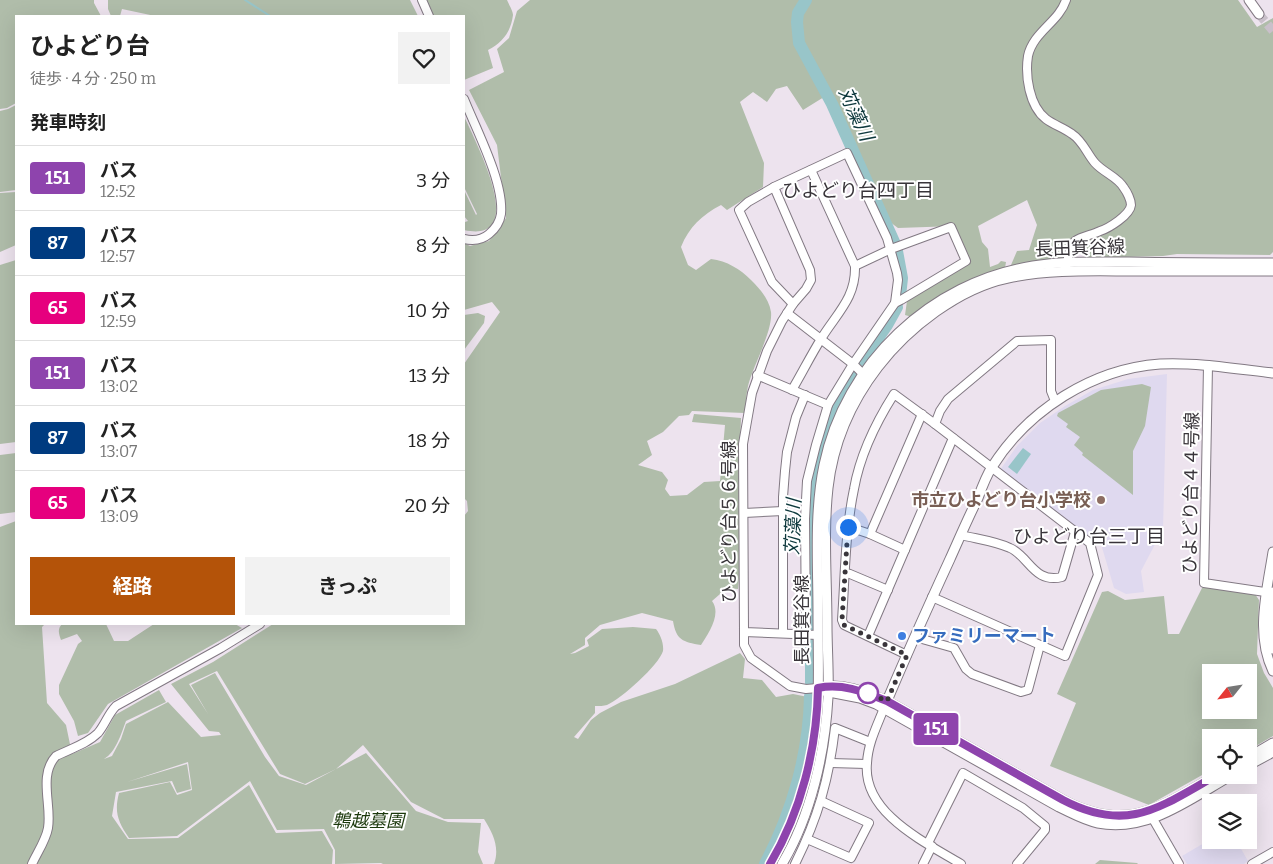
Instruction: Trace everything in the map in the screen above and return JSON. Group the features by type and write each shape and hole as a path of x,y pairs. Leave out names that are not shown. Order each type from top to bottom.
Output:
{"street":[{"path":"422,0 429,15"},
{"path":"1066,0 1056,19 1037,37 1031,46 1028,56 1027,73 1029,89 1041,114 1081,141 1094,162 1124,187 1131,203 1130,210 1119,220 1100,231 1076,241 1069,253 1067,262"},
{"path":"1249,0 1259,14"},
{"path":"465,102 498,185 501,212 500,220 488,235 482,239 465,238"},
{"path":"793,304 772,282 739,210 754,198 774,187 847,153 891,250 897,273 895,302 828,405 816,445 807,481 805,519 806,634"},
{"path":"792,390 821,339 850,298 855,278 855,266 811,170"},
{"name":"ひよどり台５６号線","path":"774,187 810,270 811,280 793,304 767,351 752,393 743,444 744,645 752,658 790,686 806,689 818,688"},
{"path":"855,266 951,227 966,262 895,302"},
{"name":"長田箕谷線","path":"770,864 780,849 801,796 815,731 818,688 820,487 824,462 841,412 894,336 930,307 956,290 982,279 1032,266 1067,262 1273,263"},
{"name":"長田箕谷線","path":"782,864 789,853 811,799 824,733 828,690 826,520 828,487 840,437 866,376 900,342 934,313 960,297 1006,278 1064,271 1273,271"},
{"path":"787,314 866,376"},
{"path":"935,424 940,411 948,399 1017,341 1051,340 1051,391 1055,401"},
{"path":"961,864 897,823 884,811 872,792 867,776 866,764 870,742 932,597 991,468 1014,438 1055,401 1088,383 1124,371 1160,364 1208,366 1273,373"},
{"name":"ひよどり台４４号線","path":"1208,366 1204,583 1271,593"},
{"path":"757,375 828,405"},
{"path":"907,655 844,625 842,620 848,527 854,489 873,429 894,394 1090,543 1098,575 1065,656 932,597"},
{"path":"783,633 783,511 787,452 796,417 805,395"},
{"path":"870,534 922,414"},
{"path":"868,636 953,438"},
{"path":"744,513 783,511"},
{"path":"848,527 870,534 905,550"},
{"path":"961,535 1012,548 1042,576 1054,579 1062,577 1075,532"},
{"path":"1273,552 1270,631 1273,649"},
{"path":"845,574 850,574 888,590"},
{"path":"1271,593 1263,632 1266,654 1273,671"},
{"path":"32,864 48,832 50,819 47,772 52,760 56,756 84,743 99,732 107,717 116,706 230,643 258,625"},
{"path":"744,632 818,635"},
{"path":"915,638 954,648 966,669 972,674 1021,692 1028,690 1040,645"},
{"path":"818,688 886,705 1081,810 1100,815 1127,816 1150,811 1202,783"},
{"path":"886,705 1078,816 1098,823 1135,823 1153,819 1216,784"},
{"path":"795,864 807,839 821,801 831,764 835,728 870,742"},
{"path":"1257,752 1273,743"},
{"path":"1257,761 1273,752"},
{"path":"831,764 866,764"},
{"path":"924,864 930,844 962,773 1023,808 1045,826 1045,830 1017,864"},
{"path":"807,839 851,858 869,823 821,801"},
{"path":"1153,819 1180,864"},
{"path":"1252,864 1273,852"}],"shaded area":[{"name":"市立ひよどり台小学校","path":"1167,374 1163,529 1141,571 1144,592 1126,594 1114,588 1101,544 1092,541 1000,470 1017,446 1040,423 1065,406 1093,390 1128,379"},
{"path":"1202,844 1202,849 1241,849 1248,861 1244,864 1187,864 1182,856"}],"green space":[{"path":"0,0 94,0 100,15 15,15 15,104 0,109"},
{"path":"108,0 410,0 418,15 150,15 122,9 120,15 111,15 108,9"},
{"path":"422,0 507,0 513,13 510,27 505,36 498,44 488,50 493,68 465,80 465,15 430,15"},
{"name":"鵯越墓園","path":"530,0 1238,0 1257,27 1273,18 1273,252 1270,255 1177,254 1087,258 1086,241 1077,244 1063,258 1019,266 1011,265 1017,251 1029,250 1037,225 1027,200 978,226 982,242 988,249 990,267 1001,261 1006,262 1005,268 980,277 935,299 912,317 905,315 907,301 969,261 955,226 898,228 890,222 880,207 824,97 803,110 787,86 776,89 767,102 753,92 740,102 764,163 763,187 727,210 721,205 708,213 692,228 681,247 688,265 696,270 711,259 728,264 747,276 761,291 768,303 771,312 769,329 748,386 745,413 692,411 689,415 679,416 663,432 647,441 652,455 638,465 662,472 668,480 665,489 670,496 687,495 704,482 720,481 725,425 692,422 694,414 741,418 739,480 742,542 738,589 727,588 712,601 715,606 715,618 701,645 689,643 681,639 676,632 673,621 642,613 600,625 585,638 585,645 570,654 589,646 587,640 602,629 633,627 656,629 663,645 660,657 639,681 613,702 595,706 595,713 574,737 578,739 591,720 600,713 621,702 675,684 740,653 745,659 743,678 762,680 776,697 793,694 808,697 810,732 787,820 769,864 494,864 496,858 495,841 484,819 444,819 411,802 363,745 336,769 366,753 416,811 448,822 481,823 478,852 483,864 335,864 335,850 324,829 277,830 250,781 177,836 129,838 118,817 119,793 170,782 177,795 192,790 188,762 127,782 187,764 191,789 177,793 172,781 116,792 112,816 128,839 178,838 249,785 276,833 322,831 333,850 332,864 0,864 0,527 15,521 15,625 44,625 42,627 47,703 66,725 72,754 100,742 115,715 159,690 166,702 126,721 115,747 104,759 112,756 126,724 168,702 201,737 221,735 219,732 209,731 171,684 213,662 271,625 465,625 465,515 468,511 465,499 465,363 500,312 492,302 465,310 465,244 470,246 489,241 506,218 497,145 469,90 504,72 497,49 509,38 517,11","holes":["217,671 280,774 305,784 336,769 306,785 279,776 265,757 215,673 191,685 208,714 189,684"]},
{"path":"15,106 15,190 0,192 0,111"},
{"path":"465,118 486,166 493,187 496,207 494,222 484,230 465,230 465,222 468,221 465,217 465,192 477,214 465,189"},
{"path":"15,192 15,245 0,252 0,193"},
{"path":"15,260 15,442 0,444 0,265"},
{"path":"478,313 485,316 484,323 465,349 465,315"},
{"path":"1142,384 1151,387 1145,426 1133,451 1133,495 1082,455 1083,453 1074,445 1080,437 1066,427 1068,424 1057,416 1058,413 1101,390"},
{"path":"15,453 15,512 0,514 0,455"},
{"path":"1203,586 1255,594 1259,600 1257,654 1264,673 1273,688 1273,736 1257,745 1257,729 1202,729 1202,775 1149,805 1050,766 1076,703 1057,694 1102,592 1108,591 1125,600 1164,596 1168,634 1179,634"},
{"path":"106,625 114,641 128,641 152,625 237,625 242,628 108,704 88,733 78,736 74,721 59,694 59,685 78,644 82,641 77,634 61,640 59,634 60,626"},
{"path":"1100,860 1137,863 1138,864 1095,864"}],"water":[{"path":"1023,448 1031,454 1017,474 1008,467"}],"waterway":[{"path":"245,0 268,15"},
{"name":"苅藻川","path":"806,0 798,13 799,43 832,104 895,244"},
{"name":"苅藻川","path":"897,251 902,278 900,296"},
{"name":"苅藻川","path":"863,360 897,307"},
{"name":"苅藻川","path":"811,629 810,519 814,476 820,444 828,423 837,402 853,374"},
{"name":"苅藻川","path":"811,636 811,683"},
{"name":"苅藻川","path":"765,864 775,845 797,783 806,740 810,696"}],"tunnel":[{"path":"1259,14 1273,31"}],"bus line":[{"name":"151","path":"770,864 780,849 801,796 815,731 818,688 828,686 861,690 887,701 1081,810 1100,815 1111,817 1134,816 1162,806 1202,783"}],"place":[{"name":"市立ひよどり台小学校","path":"1101,500"},
{"name":"ファミリーマート","path":"902,636"}],"district":[{"name":"ひよどり台四丁目","path":"858,190"},
{"name":"ひよどり台三丁目","path":"1089,536"}],"route":[{"path":"848,527 842,620 844,625 907,655 887,701 861,690 868,693"}]}
